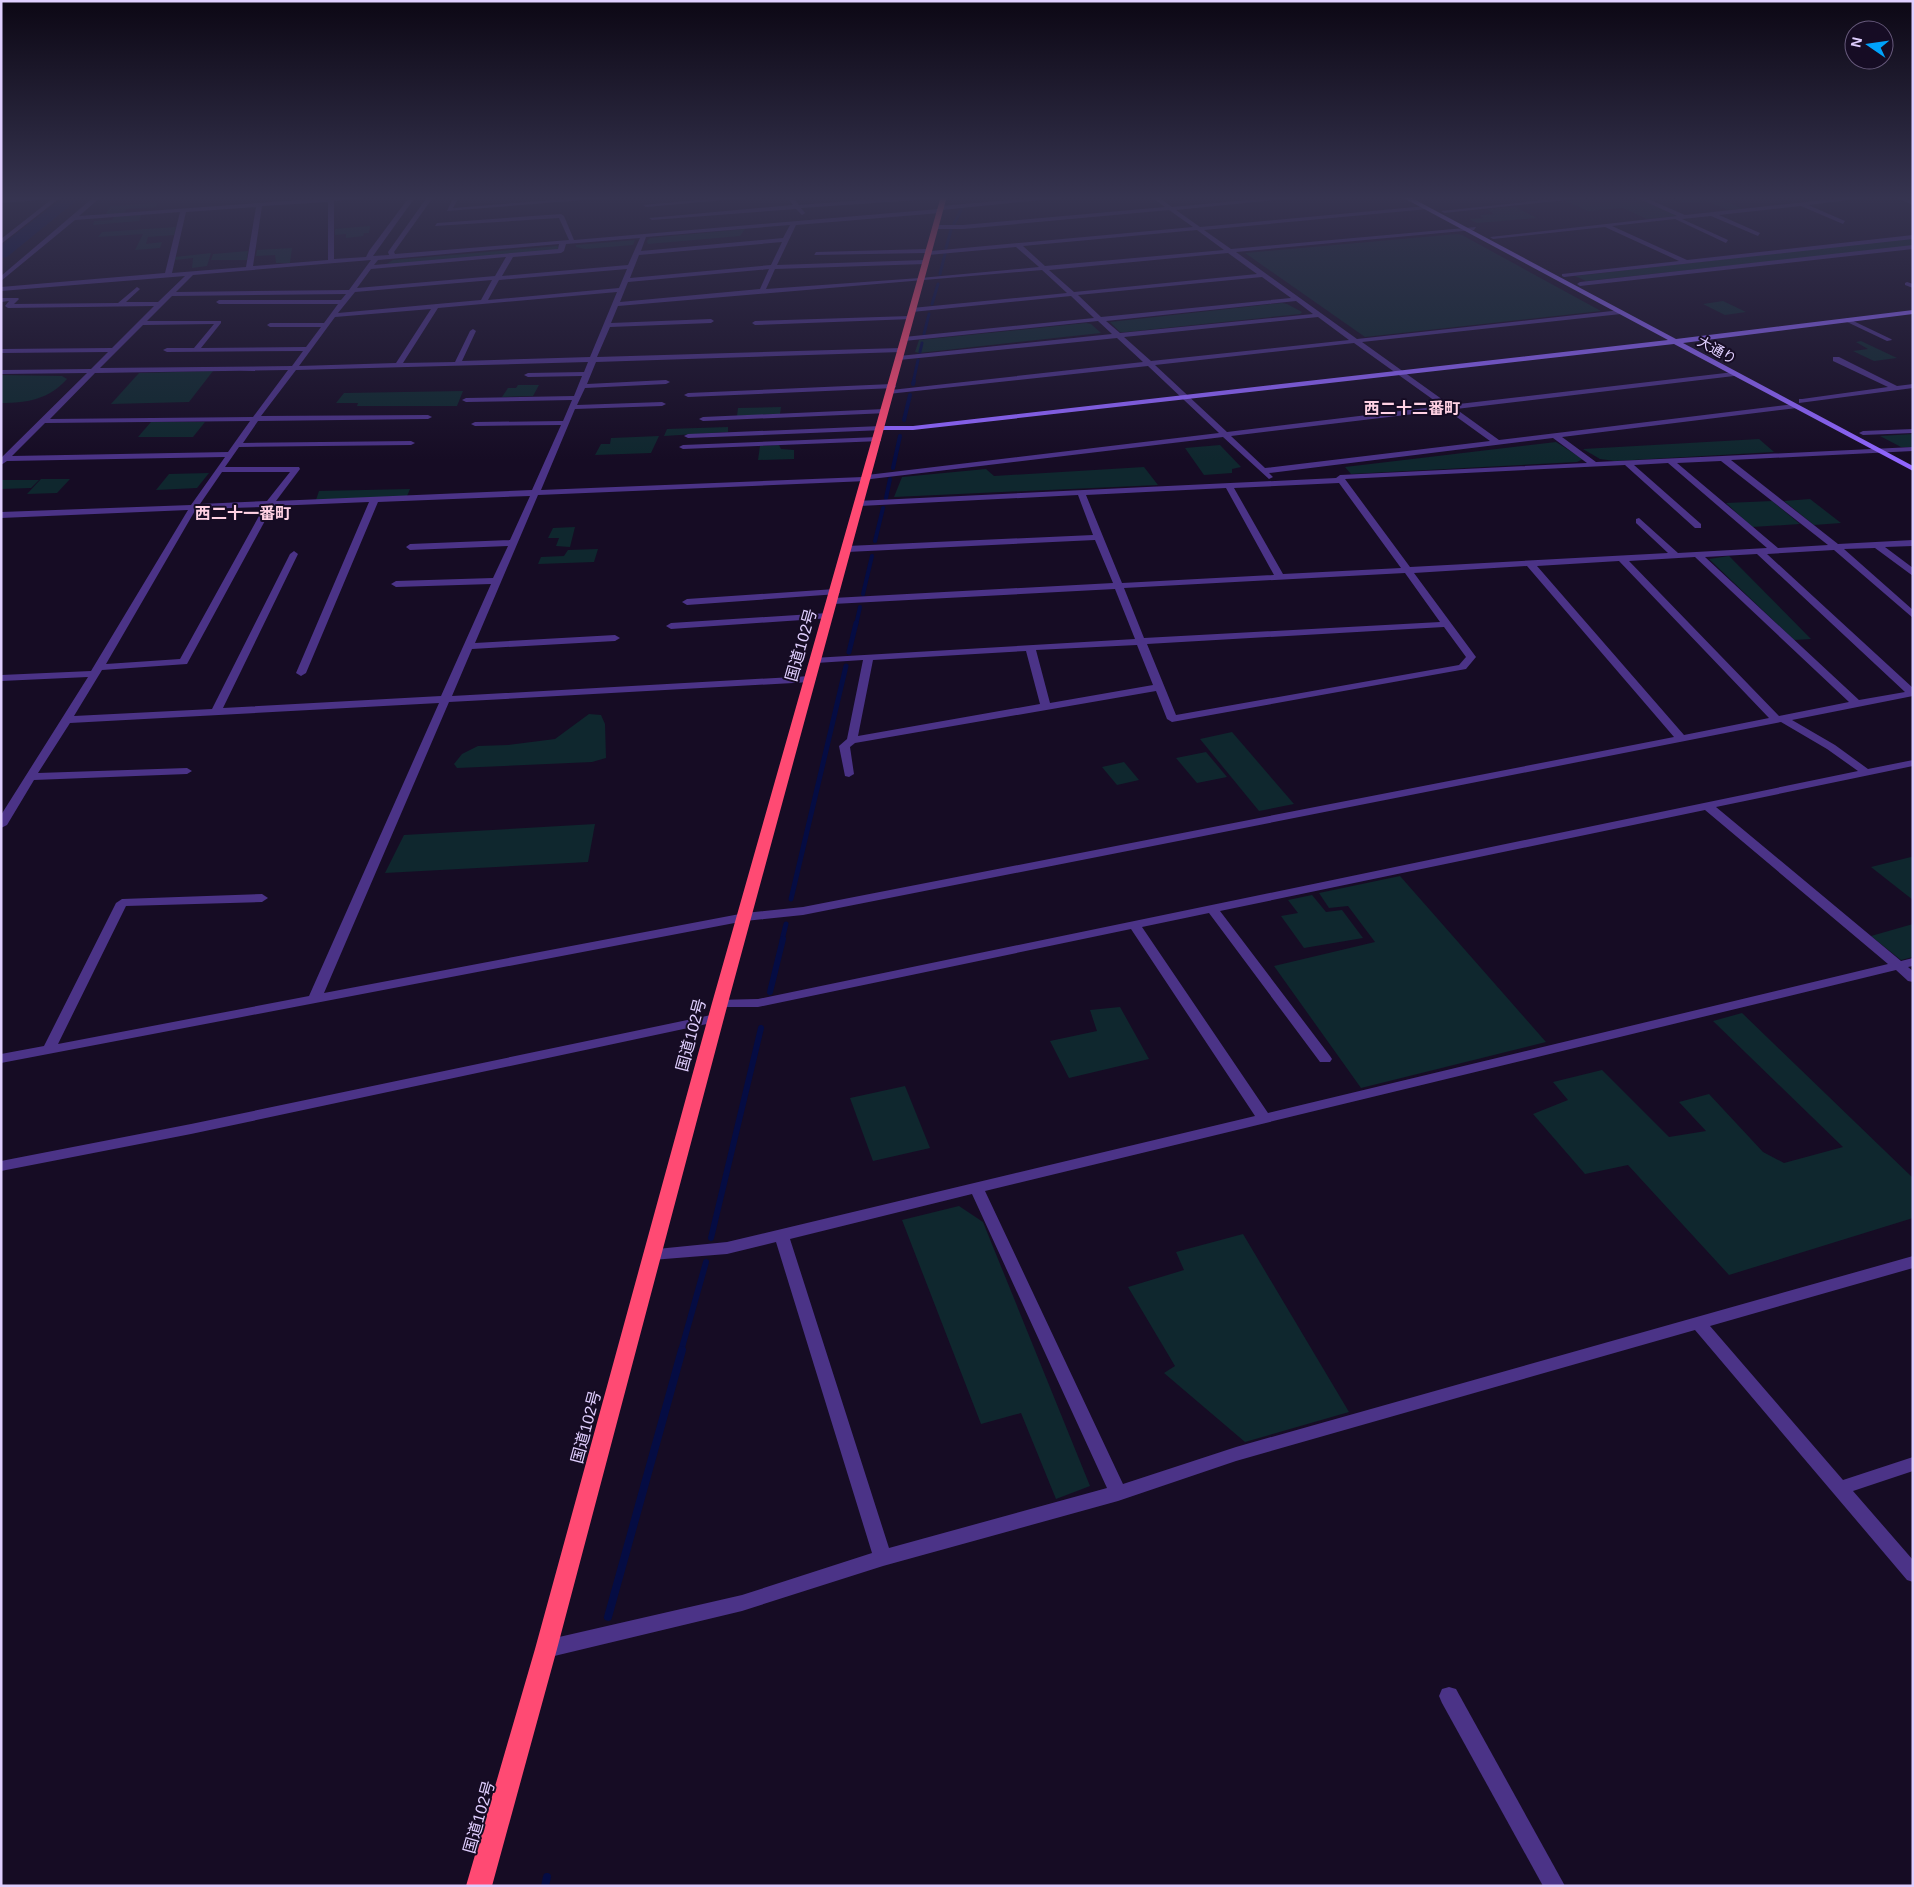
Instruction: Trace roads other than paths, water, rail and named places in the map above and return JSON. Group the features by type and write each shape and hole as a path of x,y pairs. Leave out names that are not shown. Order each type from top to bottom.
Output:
{"highway":[{"name":"国道102号","path":"479,1886 546,1649 718,1011 886,411 919,284"}],"street":[{"path":"1,288 56,284"},
{"path":"4,461 180,284"},
{"path":"1,825 97,671 193,508 256,418 357,284"},
{"path":"170,294 352,291 429,284"},
{"path":"483,302 493,284"},
{"path":"315,998 625,284"},
{"path":"762,291 765,284"},
{"path":"617,304 862,284"},
{"path":"1061,284 1264,471 1273,483"},
{"path":"755,323 911,314 1072,294 1172,284"},
{"path":"1277,284 1498,443"},
{"name":"大通り","path":"1567,284 1913,469"},
{"name":"大通り","path":"1580,284 1906,456"},
{"path":"119,305 136,289"},
{"path":"335,315 622,290"},
{"path":"1,300 16,299 8,306 159,304"},
{"path":"902,349 1100,320 1298,299"},
{"path":"219,302 345,302"},
{"path":"398,366 435,307"},
{"path":"688,394 891,389 1148,364 1620,312"},
{"path":"682,447 879,433 1675,342 1913,312"},
{"path":"1,372 294,369 902,349 1117,335 1319,315"},
{"path":"1848,320 1889,340"},
{"path":"607,325 711,321"},
{"path":"141,323 218,322 196,350"},
{"path":"270,325 327,325"},
{"path":"457,364 473,331"},
{"path":"167,350 309,349"},
{"path":"1,351 113,350"},
{"path":"1836,359 1896,388"},
{"path":"528,375 587,374"},
{"path":"1,515 374,501 867,478 1734,374"},
{"path":"582,386 666,382"},
{"path":"1802,401 1913,386"},
{"path":"466,400 575,398"},
{"path":"572,407 662,404"},
{"path":"1264,471 1794,406"},
{"path":"703,419 886,411"},
{"path":"44,421 428,417"},
{"path":"475,424 564,424"},
{"path":"1864,434 1913,431"},
{"path":"688,436 879,433"},
{"path":"1556,436 1595,465"},
{"path":"238,445 411,443"},
{"path":"860,503 1913,449"},
{"path":"4,461 232,454"},
{"path":"1724,458 1836,547 1913,615"},
{"path":"1670,461 1774,550"},
{"path":"1627,463 1698,526"},
{"path":"1081,493 1172,719 1462,667 1471,657 1330,464"},
{"path":"1,678 184,662 268,505 296,469 219,470"},
{"path":"1228,485 1280,577"},
{"path":"300,673 374,501"},
{"path":"1639,521 1676,556"},
{"path":"847,549 1098,537"},
{"path":"410,547 512,543"},
{"path":"687,602 832,603 1913,543"},
{"path":"1877,545 1913,573"},
{"path":"1759,551 1913,693"},
{"path":"215,713 294,554"},
{"path":"1698,555 1857,704"},
{"path":"1622,559 1779,719 1831,747 1867,773"},
{"path":"1530,564 1681,738"},
{"path":"396,584 496,581"},
{"path":"671,626 832,603"},
{"path":"816,660 1447,624"},
{"path":"469,646 616,638"},
{"path":"1030,647 1046,706"},
{"path":"852,740 869,657"},
{"path":"66,720 811,679"},
{"path":"849,774 844,746 852,740 1160,687"},
{"path":"1,1059 745,917 803,911 1913,693"},
{"path":"1,1166 192,1130 718,1011 1912,764"},
{"path":"31,777 187,770"},
{"path":"1707,806 1913,978"},
{"path":"49,1049 122,902 262,898"},
{"path":"1212,909 1325,1059"},
{"path":"1134,925 1264,1118"},
{"path":"652,1254 727,1248 1913,962"},
{"path":"976,1188 1118,1493"},
{"path":"781,1235 882,1558"},
{"path":"546,1649 742,1603 882,1558 1118,1493 1236,1454 1913,1262"},
{"path":"1698,1323 1913,1574"},
{"path":"1840,1488 1913,1464"},
{"path":"1449,1696 1555,1886"}],"waterway":[{"path":"932,304 938,284"},
{"path":"924,334 929,314"},
{"path":"920,352 922,343"},
{"path":"913,383 918,360"},
{"path":"904,420 910,395"},
{"path":"893,468 900,436"},
{"path":"886,498 890,479"},
{"path":"875,541 883,508"},
{"path":"863,594 872,556"},
{"path":"856,625 860,607"},
{"path":"849,652 856,623"},
{"path":"791,899 846,666"},
{"path":"782,940 786,924"},
{"path":"770,992 783,939"},
{"path":"711,1238 761,1028"},
{"path":"681,1351 706,1262"},
{"path":"608,1617 682,1350"},
{"path":"545,1886 547,1877"}],"district":[{"name":"西二十二番町","path":"1412,408"},
{"name":"西二十一番町","path":"243,513"}]}
